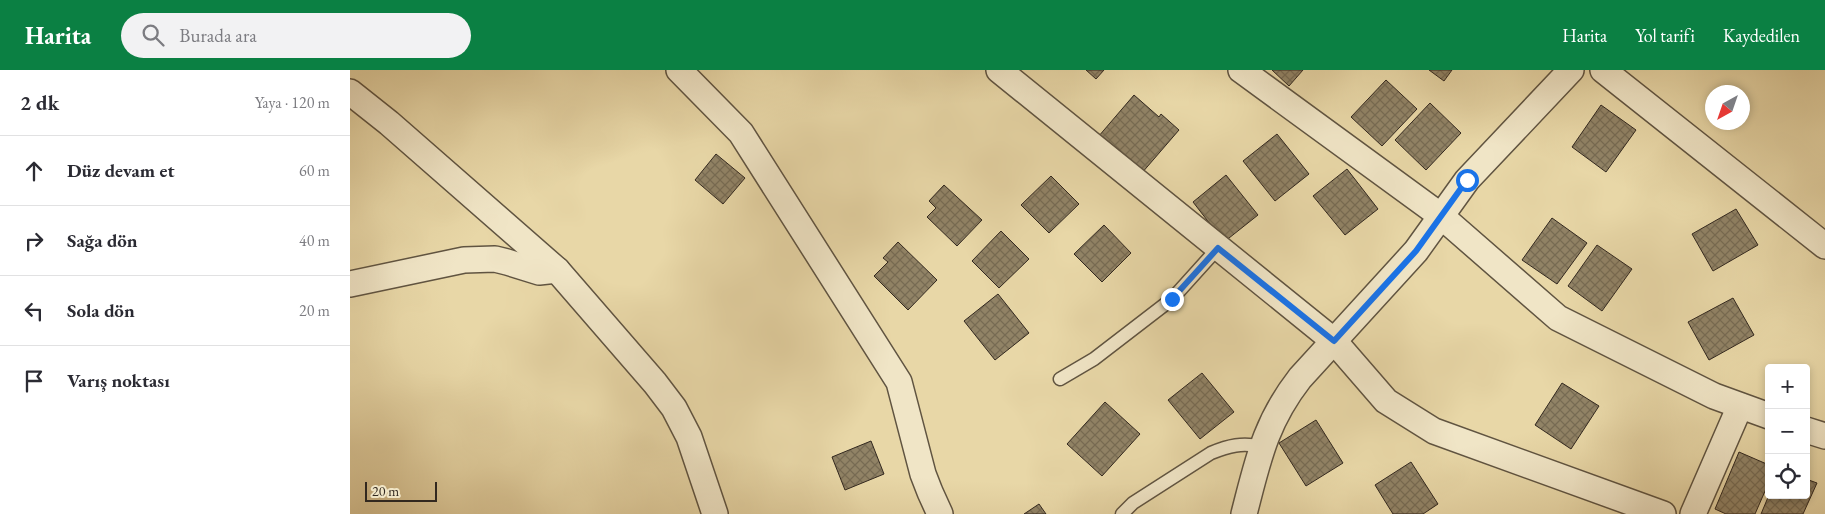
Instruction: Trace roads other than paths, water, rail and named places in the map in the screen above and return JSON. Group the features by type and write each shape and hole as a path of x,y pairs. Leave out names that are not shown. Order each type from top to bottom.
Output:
{"street":[{"path":"679,70 741,133 899,382 924,474 940,514"},
{"path":"999,70 1334,341 1386,401 1434,431 1663,514"},
{"path":"1241,70 1441,216 1558,318 1714,396 1765,415"},
{"path":"1602,70 1825,246"},
{"path":"1244,514 1261,447 1288,393 1416,251 1467,180 1560,73"},
{"path":"350,92 404,135 557,270 655,383 674,408 689,436 715,514"},
{"path":"350,284 464,260 501,260 539,272 557,270"},
{"path":"1693,514 1740,406"},
{"path":"1810,431 1825,436"}],"lane":[{"path":"1060,379 1094,359 1172,299 1218,248"},
{"path":"1122,514 1133,504 1211,452 1239,444 1261,447"}]}
